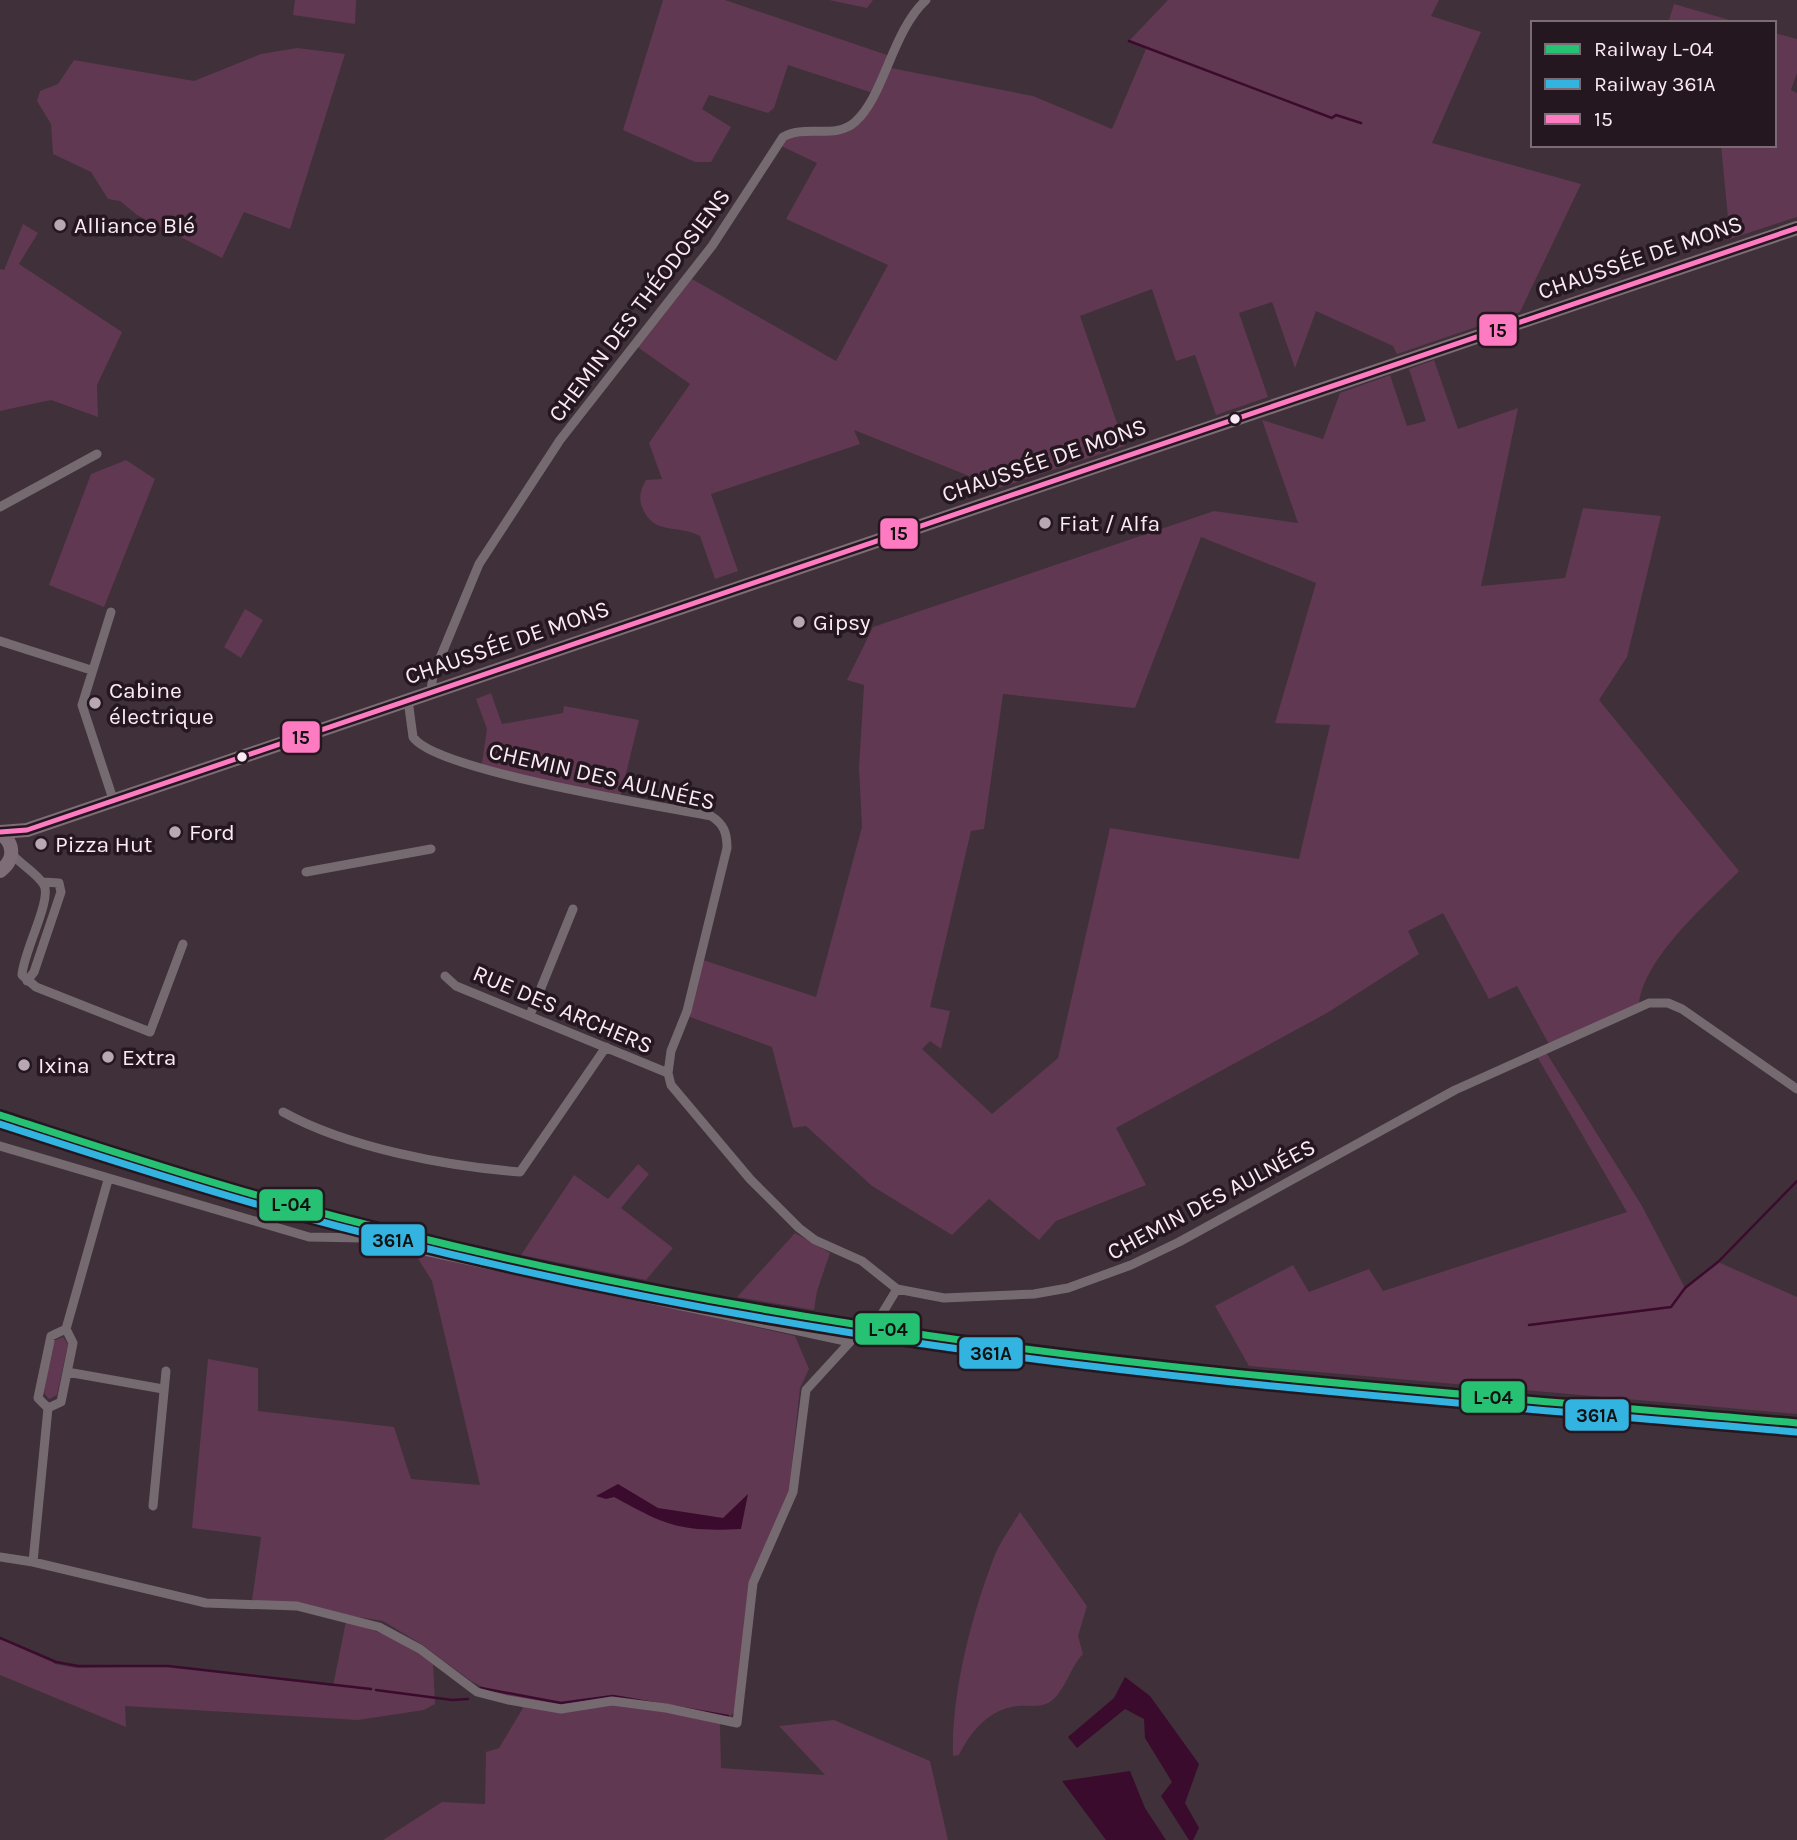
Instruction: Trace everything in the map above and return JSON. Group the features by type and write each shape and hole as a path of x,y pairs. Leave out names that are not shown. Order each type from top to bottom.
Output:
{"main road":[{"name":"CHAUSSÉE DE MONS","path":"0,833 27,830 1797,228"},
{"path":"1,870 27,830"},
{"path":"0,833 12,851"}],"street":[{"name":"CHEMIN DES THÉODOSIENS","path":"431,691 433,675 471,580 560,440 712,246 783,137 802,131 835,131 859,119 909,20 926,0"},
{"path":"0,507 97,454"},
{"path":"111,612 82,705 113,799"},
{"path":"0,641 91,670"},
{"name":"CHEMIN DES AULNÉES","path":"408,700 413,737 425,748 501,775 711,816 723,826 727,848 687,1011 671,1051 668,1073 676,1093 750,1179 799,1228 815,1240 862,1261 897,1289 931,1296 969,1298 1034,1294 1092,1281 1179,1242 1455,1090 1649,1003 1668,1003 1682,1009 1797,1089"},
{"path":"306,872 430,849"},
{"path":"12,851 31,874"},
{"path":"1,870 20,870 43,882 59,883 61,892 34,972 27,981"},
{"path":"43,882 47,894 23,961 22,975 27,981 150,1032 183,944"},
{"path":"530,1015 573,909"},
{"name":"RUE DES ARCHERS","path":"445,976 456,986 668,1073"},
{"path":"283,1112 315,1130 451,1166 520,1172 606,1047"},
{"path":"0,1146 108,1180 309,1237 363,1238 850,1342 806,1391 793,1492 753,1583 737,1723 666,1708 612,1701 561,1709 508,1700 477,1692 420,1649 379,1627 297,1606 206,1603 33,1562 0,1557"},
{"path":"48,1408 61,1402 73,1343 66,1329 108,1180"},
{"path":"880,1317 897,1289"},
{"path":"48,1408 38,1398 51,1336 66,1329"},
{"path":"67,1371 163,1389"},
{"path":"153,1506 166,1371"},
{"path":"33,1562 48,1408"}],"shaded area":[{"path":"295,0 356,0 355,24 293,15"},
{"path":"663,0 725,0 890,56 886,67 1033,96 1112,129 1146,49 1129,41 1168,0 1439,0 1431,16 1481,32 1432,143 1581,184 1520,312 1397,354 1393,346 1316,311 1295,368 1272,302 1239,313 1268,397 1216,415 1195,355 1176,361 1152,289 1080,316 1125,446 999,488 854,430 860,444 711,494 738,571 715,579 700,536 659,526 647,516 642,507 640,499 646,480 662,479 649,443 690,384 636,346 692,279 836,361 888,265 786,219 817,163 777,144 783,137 853,124 873,93 788,65 774,108 768,113 709,95 702,109 731,127 711,162 695,162 623,130"},
{"path":"829,0 873,0 867,8"},
{"path":"1674,4 1733,21 1669,21"},
{"path":"1776,34 1797,39 1797,73 1791,90 1797,93 1797,217 1730,239 1721,147 1776,147"},
{"path":"297,48 345,54 290,229 244,212 222,258 137,215 120,201 108,199 91,172 53,154 51,124 37,101 40,91 58,84 74,60 194,81 261,54"},
{"path":"23,224 38,233 19,264 122,332 97,385 98,417 51,400 0,411 0,269 4,270"},
{"path":"1434,360 1458,429 1518,408 1481,586 1565,578 1583,508 1661,516 1627,657 1599,700 1739,871 1664,951 1643,987 1639,1005 1550,1046 1517,986 1489,999 1443,913 1408,931 1419,954 1327,1013 1116,1128 1146,1185 1056,1221 1039,1240 989,1199 952,1235 872,1186 806,1126 793,1128 772,1047 690,1017 703,960 816,997 862,827 859,768 864,685 847,680 873,627 1214,511 1298,523 1262,420 1323,439 1340,393 1390,375 1407,426 1426,421 1409,369","holes":["1201,537 1316,583 1275,723 1330,725 1299,859 1110,828 1058,1058 992,1114 922,1049 930,1041 941,1049 950,1011 930,1007 971,831 984,829 1003,694 1135,708"]},
{"path":"126,460 155,479 104,607 49,585 91,474"},
{"path":"245,609 263,620 241,658 224,647"},
{"path":"491,693 502,724 563,713 564,706 639,720 620,798 481,769 487,729 476,699"},
{"path":"1544,1049 1642,1206 1685,1288 1718,1262 1797,1297 1797,1414 1249,1366 1215,1306 1293,1265 1309,1292 1369,1269 1383,1291 1627,1212 1535,1053"},
{"path":"638,1164 649,1174 621,1208 673,1248 646,1280 521,1255 574,1175 608,1199"},
{"path":"795,1233 830,1253 817,1291 814,1310 737,1297"},
{"path":"412,1249 795,1336 809,1369 800,1388 789,1492 750,1583 735,1712 720,1724 721,1768 825,1775 779,1726 834,1720 930,1761 948,1840 383,1840 442,1802 485,1804 486,1752 499,1748 523,1708 471,1681 421,1644 383,1621 252,1600 261,1537 192,1528 208,1359 258,1368 258,1411 394,1427 411,1479 480,1485 432,1281"},
{"path":"63,1337 68,1344 57,1395 49,1399 44,1393 53,1341"},
{"path":"618,1484 658,1508 723,1518 748,1494 741,1529 703,1529 674,1525 614,1497 606,1499 596,1496"},
{"path":"1020,1512 1087,1606 1078,1636 1083,1654 1060,1692 1050,1702 1038,1706 1008,1708 990,1716 975,1730 959,1755 953,1756 955,1708 970,1631 996,1554"},
{"path":"346,1621 395,1638 433,1663 435,1704 424,1710 358,1720 125,1706 126,1727 0,1675 0,1639 48,1658 55,1664 77,1668 168,1666 333,1686"},
{"path":"1125,1677 1150,1696 1199,1764 1185,1803 1199,1828 1193,1840 1189,1840 1161,1796 1172,1782 1145,1738 1144,1719 1125,1709 1077,1748 1068,1737 1114,1698"},
{"path":"1130,1771 1145,1808 1166,1840 1106,1840 1062,1781"}],"waterway":[{"path":"1129,41 1332,118 1336,115 1361,123"},
{"path":"1529,1325 1671,1307 1685,1288 1718,1262 1797,1181"},
{"path":"0,1638 56,1662 78,1666 168,1666 371,1689"},
{"path":"481,1688 561,1703 613,1696 728,1716"},
{"path":"376,1690 452,1700 468,1699"}],"rail line":[{"name":"L-04","path":"0,1115 210,1182 351,1221 562,1270 775,1311 965,1341 1202,1370 1797,1423"},
{"name":"361A","path":"0,1124 210,1191 351,1230 562,1279 775,1320 964,1350 1201,1379 1796,1432"}],"transit line":[{"name":"15","path":"0,832 27,830 1797,228"}],"place":[{"name":"Alliance Blé","path":"60,225"},
{"name":"Fiat / Alfa","path":"1045,523"},
{"name":"Gipsy","path":"799,622"},
{"name":"Cabine électrique","path":"95,703"},
{"name":"Ford","path":"175,832"},
{"name":"Pizza Hut","path":"41,844"},
{"name":"Extra","path":"108,1057"},
{"name":"Ixina","path":"24,1065"}]}
